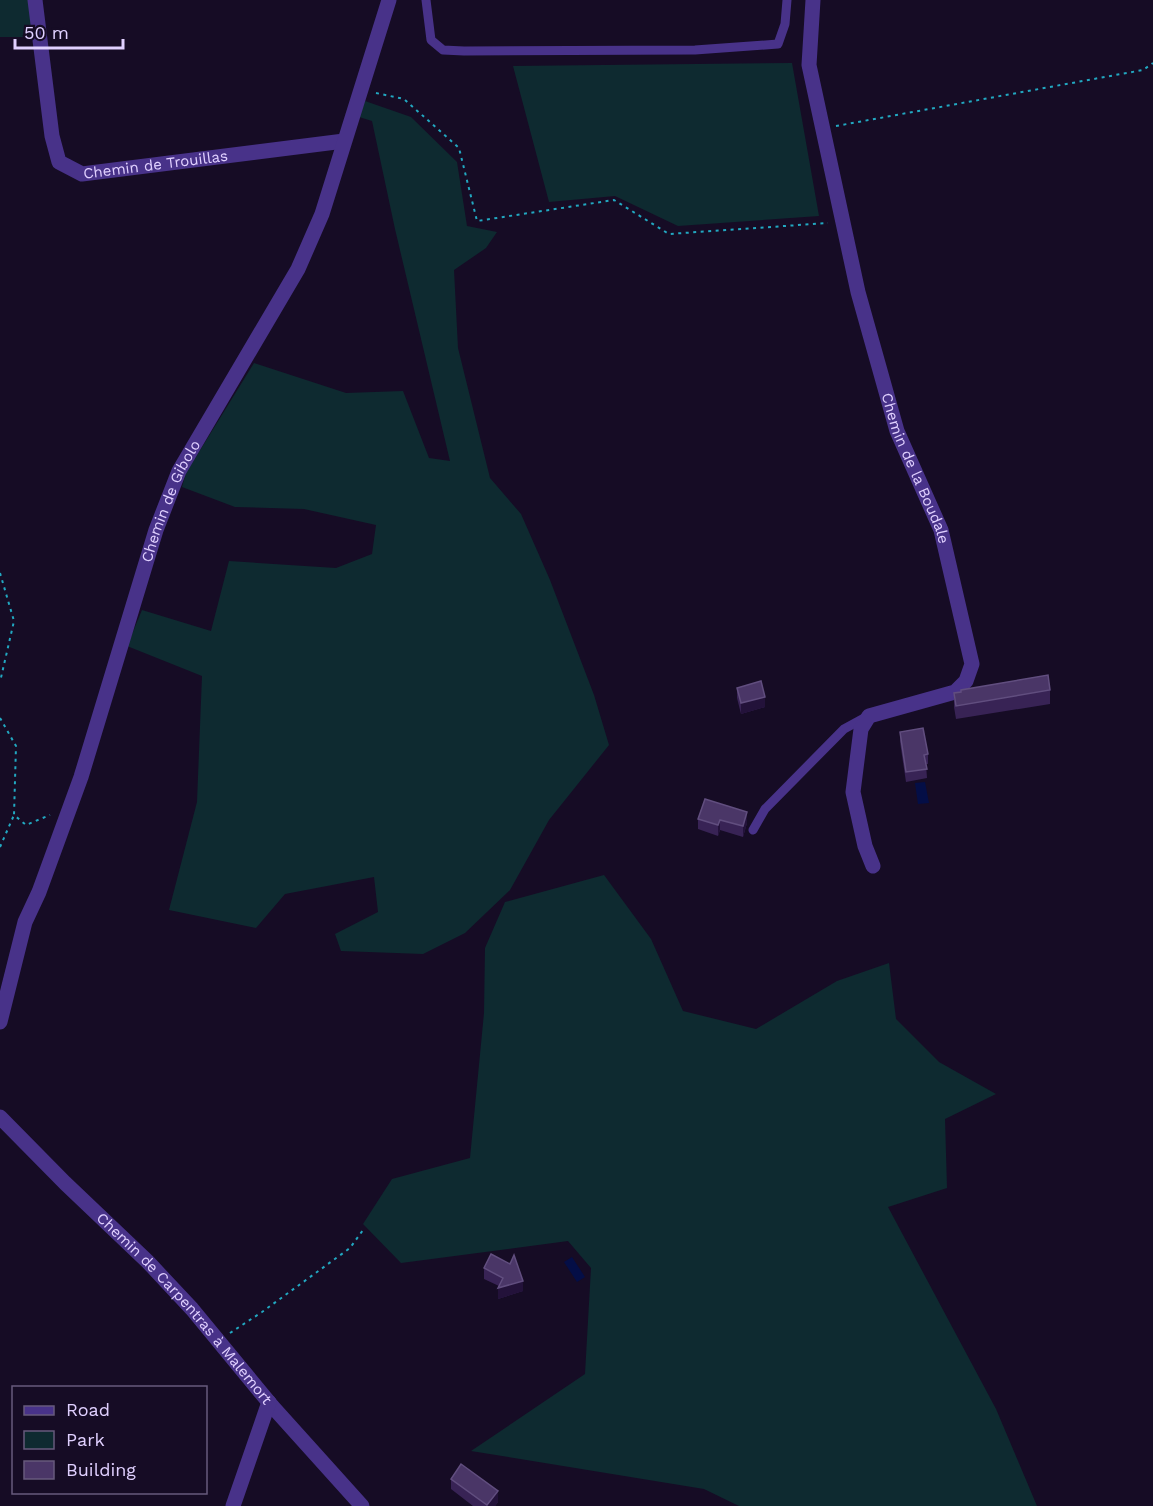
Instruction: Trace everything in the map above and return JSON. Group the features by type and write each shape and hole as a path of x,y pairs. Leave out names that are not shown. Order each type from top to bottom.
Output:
{"street":[{"name":"Chemin de Trouillas","path":"35,0 52,136 59,162 82,174 344,141"},
{"name":"Chemin de Gibolo","path":"0,1022 25,922 39,892 70,806 156,530 179,471 298,269 322,214 389,0"},
{"name":"Chemin de la Boudale","path":"813,0 809,64 858,292 897,431 941,530 972,664 966,681 955,692 868,716"},
{"path":"868,716 861,729 853,792 865,846 873,866"},
{"name":"Chemin de Carpentras à Malemort","path":"0,1117 148,1262 362,1506"},
{"path":"233,1506 269,1402"}],"lane":[{"path":"426,0 431,40 443,50 464,51 694,50 778,44 785,24 787,0"},
{"path":"753,830 765,809 844,729 868,716"}],"path":[{"path":"823,129 1143,70 1153,63"},
{"path":"361,90 404,99 459,147 477,221 614,200 669,234 843,222"},
{"path":"0,573 14,621 0,682"},
{"path":"0,718 16,746 14,815 0,847"},
{"path":"14,815 26,825 70,806"},
{"path":"218,1341 350,1248 363,1230"}],"green space":[{"path":"0,0 29,0 34,37 0,37"},
{"path":"792,63 819,216 678,226 615,196 549,202 513,66"},
{"path":"365,101 411,117 457,162 467,226 497,232 486,248 454,270 458,348 490,478 521,514 550,580 594,695 609,745 549,820 510,890 465,933 423,954 341,951 335,934 378,912 374,877 285,894 256,928 169,910 197,802 202,676 127,646 142,610 211,631 229,561 336,568 372,554 376,525 304,509 235,507 182,487 186,473 254,363 346,393 403,391 429,458 450,461 372,121 359,117"},
{"path":"604,875 651,939 683,1011 756,1029 837,981 889,963 896,1019 939,1062 996,1094 945,1119 947,1188 888,1207 996,1409 1037,1506 739,1506 704,1489 471,1451 585,1374 591,1268 568,1241 401,1263 363,1224 392,1179 470,1158 484,1013 485,948 505,902"}],"shaded area":[{"path":"925,782 929,803 918,804 915,783"},
{"path":"572,1257 585,1277 577,1282 564,1262"}],"building":[{"path":"1048,675 1050,690 956,706 954,693 961,692 961,690"},
{"path":"761,681 765,697 741,703 737,688"},
{"path":"923,728 928,754 924,755 927,769 906,772 900,732"},
{"path":"705,799 747,812 743,826 720,820 718,825 698,819"},
{"path":"491,1254 510,1264 514,1255 523,1281 498,1288 503,1278 484,1268"},
{"path":"461,1464 498,1491 487,1505 451,1479"}]}
